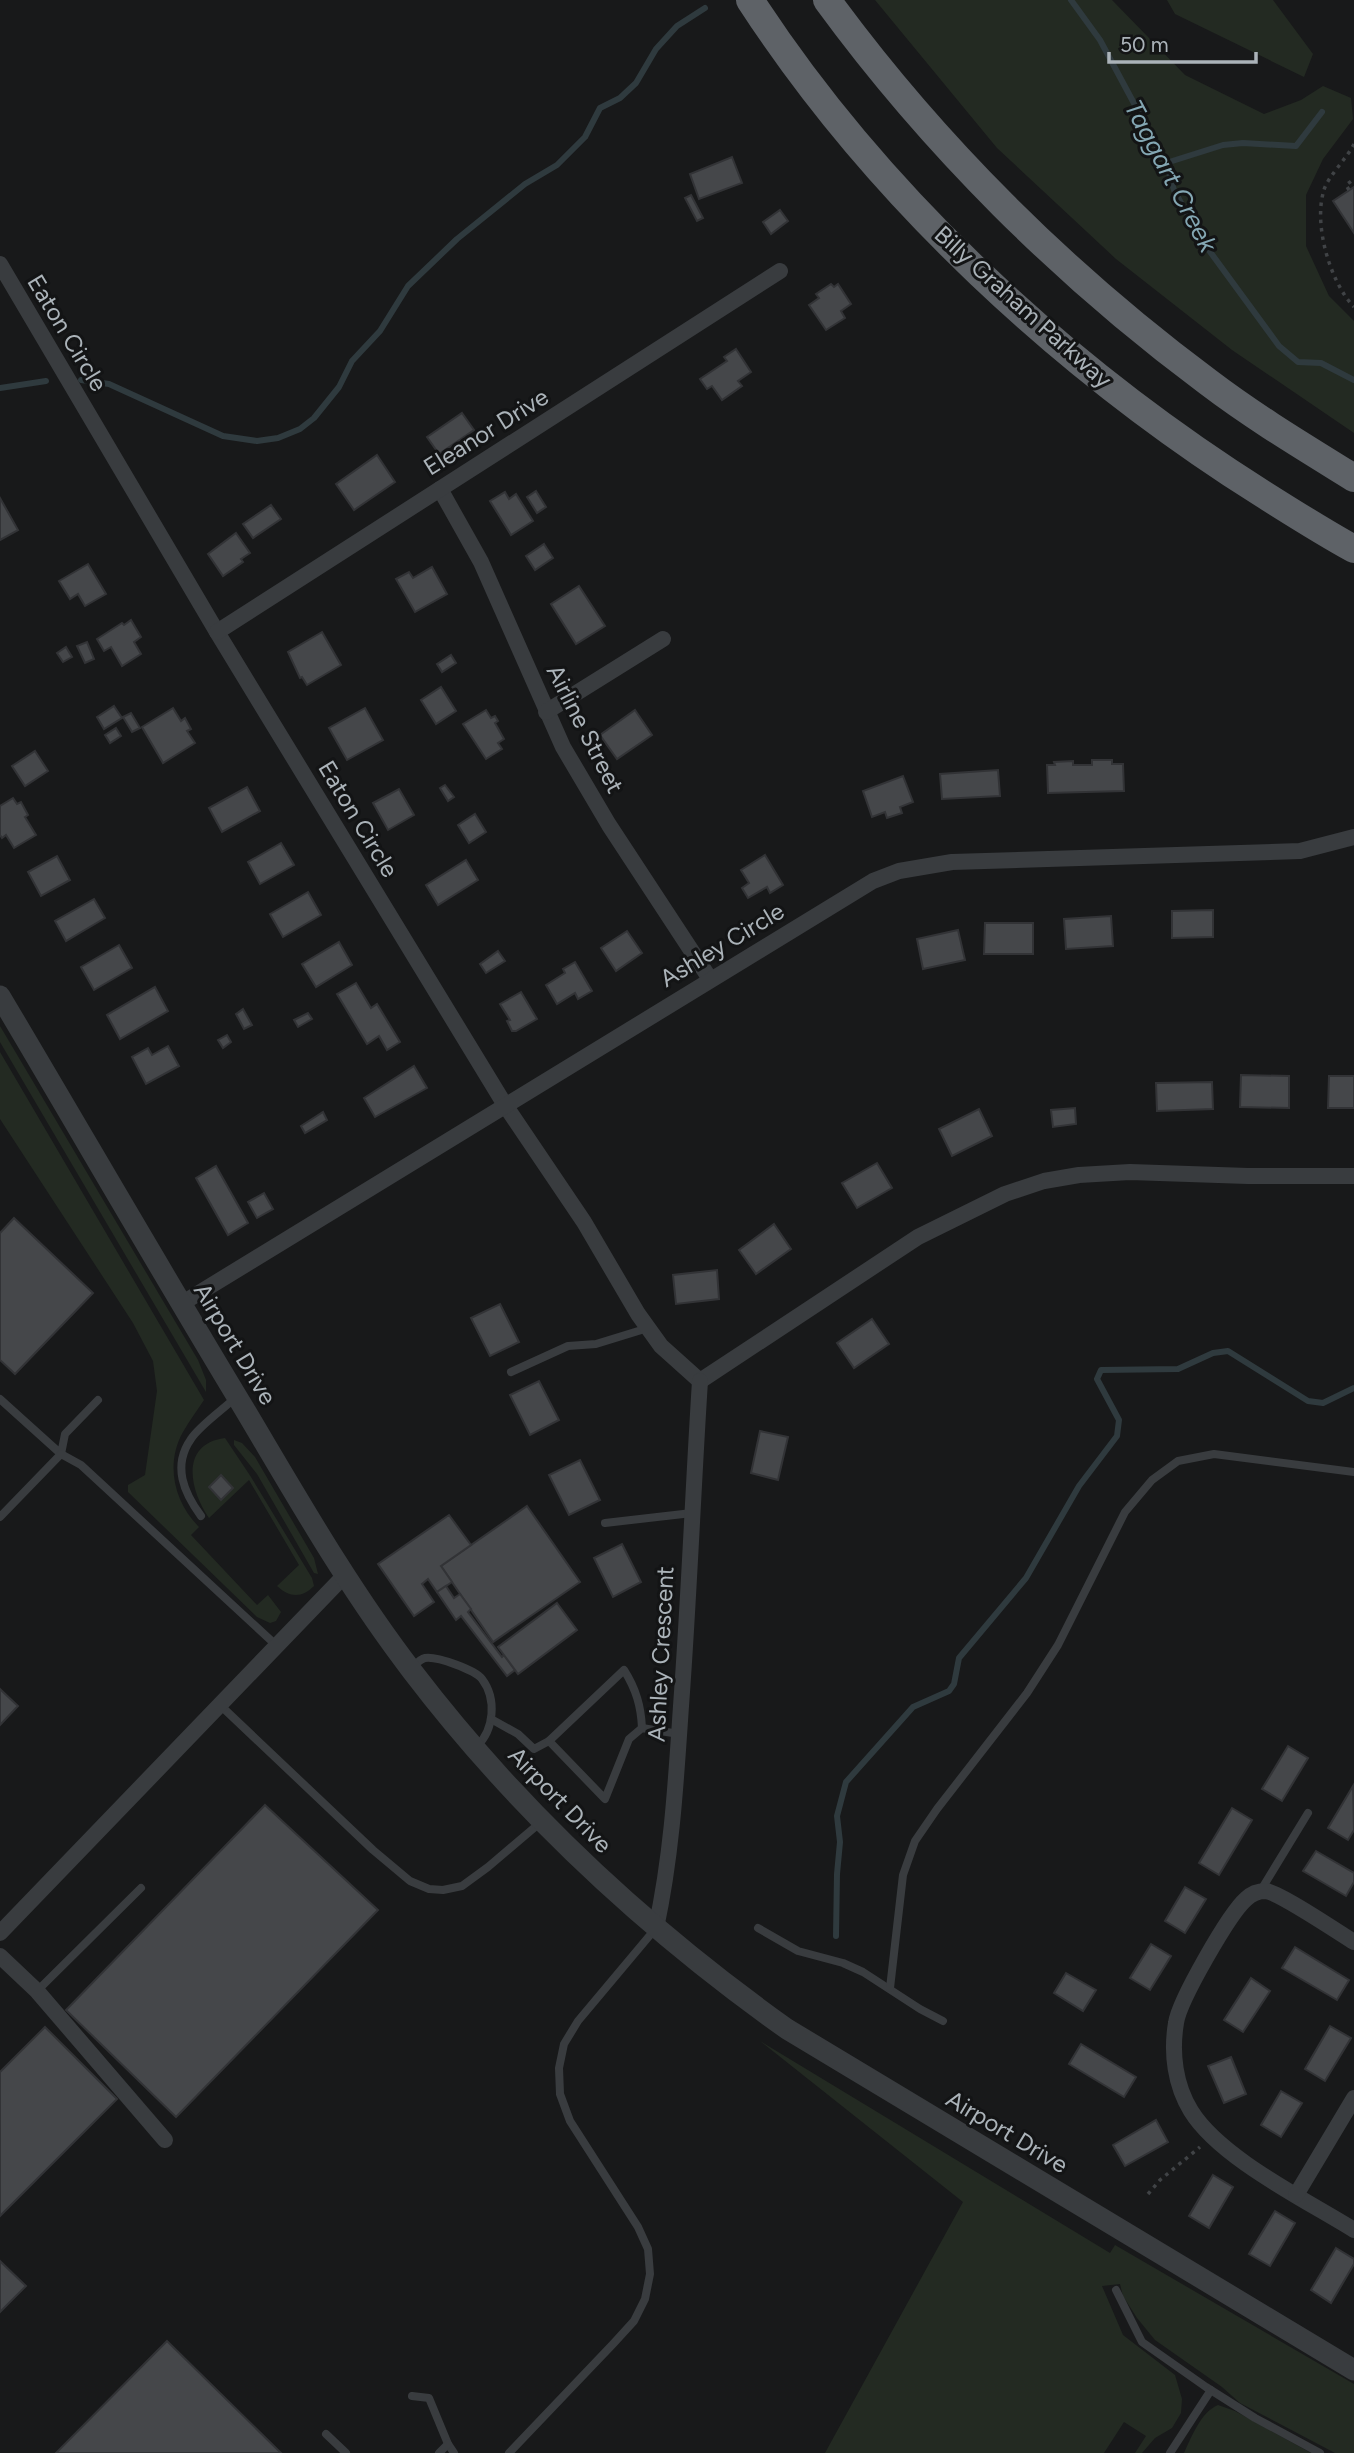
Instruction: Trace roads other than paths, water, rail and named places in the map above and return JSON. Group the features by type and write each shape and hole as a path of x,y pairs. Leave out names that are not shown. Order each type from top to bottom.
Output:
{"highway":[{"name":"Billy Graham Parkway","path":"750,0 796,66 888,178 935,229 1025,314 1097,376 1154,420 1213,462 1354,549"},
{"path":"827,0 933,129 979,180 1052,252 1136,327 1209,383 1354,478"}],"street":[{"name":"Eaton Circle","path":"0,264 217,632 505,1105 584,1222 648,1328 661,1346 700,1381"},
{"name":"Eleanor Drive","path":"217,632 780,271"},
{"name":"Airline Street","path":"440,489 481,562 563,747 610,825 710,978"},
{"path":"546,712 663,639"},
{"name":"Ashley Circle","path":"181,1304 710,978 873,881 928,864 1300,852 1354,838"},
{"name":"Airport Drive","path":"0,996 344,1576 410,1669 541,1822 603,1882 722,1983 835,2060 1354,2370"},
{"path":"700,1381 918,1237 1005,1194 1044,1181 1079,1175 1130,1172 1354,1176"},
{"name":"Ashley Crescent","path":"656,1928 673,1828 688,1619 700,1381"},
{"path":"0,1933 344,1576"},
{"path":"1354,1942 1267,1891 1247,1898 1238,1908 1182,2003 1176,2022 1174,2059 1185,2100 1217,2142 1354,2230"},
{"path":"0,1956 37,1992 165,2140"},
{"path":"1296,2194 1354,2098"}],"lane":[{"path":"511,1372 568,1346 596,1344 648,1328"},
{"path":"201,1516 186,1496 180,1467 191,1439 236,1397"},
{"path":"0,1399 61,1454 81,1465 277,1646"},
{"path":"0,1517 61,1454 65,1434 98,1400"},
{"path":"890,1988 903,1875 915,1840 1027,1693 1058,1645 1125,1512 1152,1480 1178,1461 1214,1454 1354,1472"},
{"path":"606,1523 692,1513"},
{"path":"410,1669 426,1658 444,1661 476,1674 484,1682 491,1719 486,1738 475,1748"},
{"path":"491,1719 518,1734 534,1749 549,1741 624,1670 638,1698 642,1728"},
{"path":"220,1705 373,1850 410,1881 429,1889 443,1890 462,1886 541,1822"},
{"path":"642,1728 680,1734"},
{"path":"549,1741 605,1799 629,1740 642,1728"},
{"path":"1259,1893 1308,1813"},
{"path":"37,1992 141,1888"},
{"path":"509,2453 620,2337 634,2321 645,2299 650,2274 648,2249 638,2227 570,2121 560,2094 559,2068 564,2044 578,2021 656,1928"},
{"path":"758,1928 798,1951 843,1963 863,1972 943,2021"},
{"path":"1116,2290 1142,2342 1255,2418 1320,2453"},
{"path":"1170,2453 1211,2390"},
{"path":"412,2396 429,2398 454,2453"},
{"path":"326,2434 346,2453"},
{"path":"439,2453 448,2444"}],"waterway":[{"name":"Taggart Creek","path":"1071,0 1100,40 1166,163 1174,190 1200,238 1279,346 1298,362 1321,363 1354,380"},
{"path":"81,380 109,384 223,436 257,441 278,438 300,429 314,418 339,387 352,361 380,331 408,286 457,239 525,184 557,165 585,137 600,108 620,98 636,83 656,49 677,26 705,8"},
{"path":"1166,163 1223,145 1243,143 1296,146 1322,112"},
{"path":"0,388 46,381"},
{"path":"836,1936 840,1842 837,1816 846,1782 913,1707 949,1691 954,1684 959,1658 1026,1578 1079,1486 1117,1436 1119,1420 1097,1379 1101,1370 1178,1369 1213,1353 1228,1351 1308,1401 1323,1403 1354,1388"}]}
